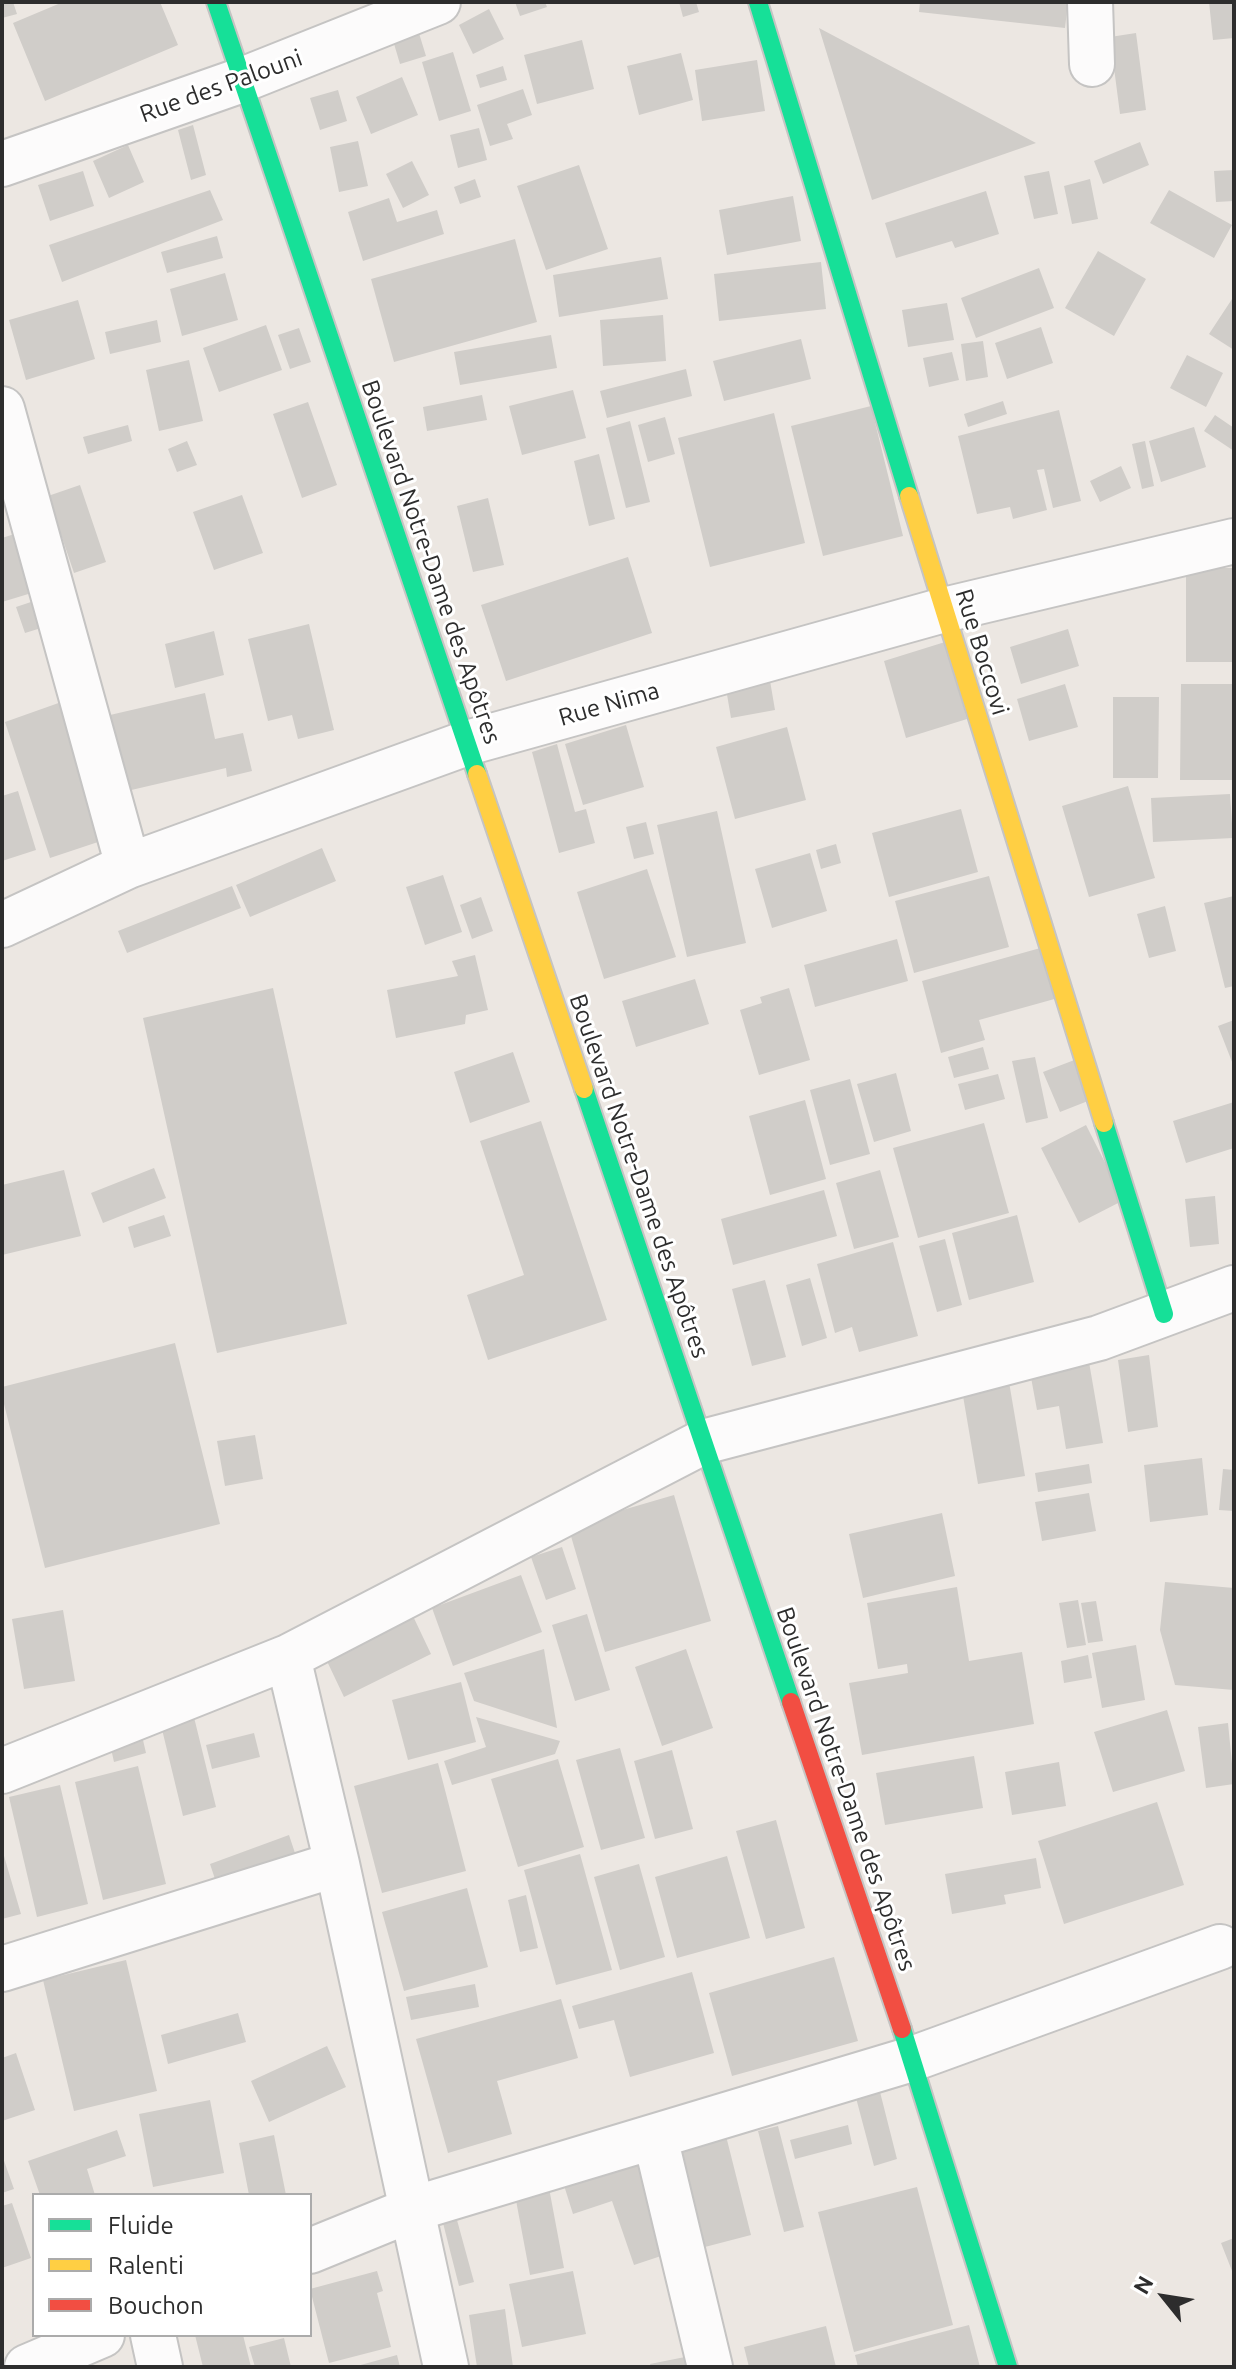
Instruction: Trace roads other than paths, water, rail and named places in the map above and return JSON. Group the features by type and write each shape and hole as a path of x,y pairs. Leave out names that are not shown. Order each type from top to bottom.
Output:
{"street":[{"name":"Boulevard Notre-Dame des Apôtres","path":"216,2 912,2059 1008,2367"},
{"name":"Rue des Palouni","path":"2,164 242,80 438,2"},
{"name":"Rue Boccovi","path":"758,2 1164,1314"},
{"path":"1090,2 1092,64"},
{"path":"2,409 128,866"},
{"name":"Rue Nima","path":"2,925 128,866 467,743 944,610 1234,541"},
{"path":"2,1771 288,1657 703,1442 1099,1338 1234,1288"},
{"path":"288,1657 337,1864 446,2367"},
{"path":"2,1969 337,1864"},
{"path":"312,2250 413,2209 912,2059 1220,1947"},
{"path":"655,2137 710,2367"},
{"path":"27,2367 97,2337"},
{"path":"153,2337 160,2367"}]}
